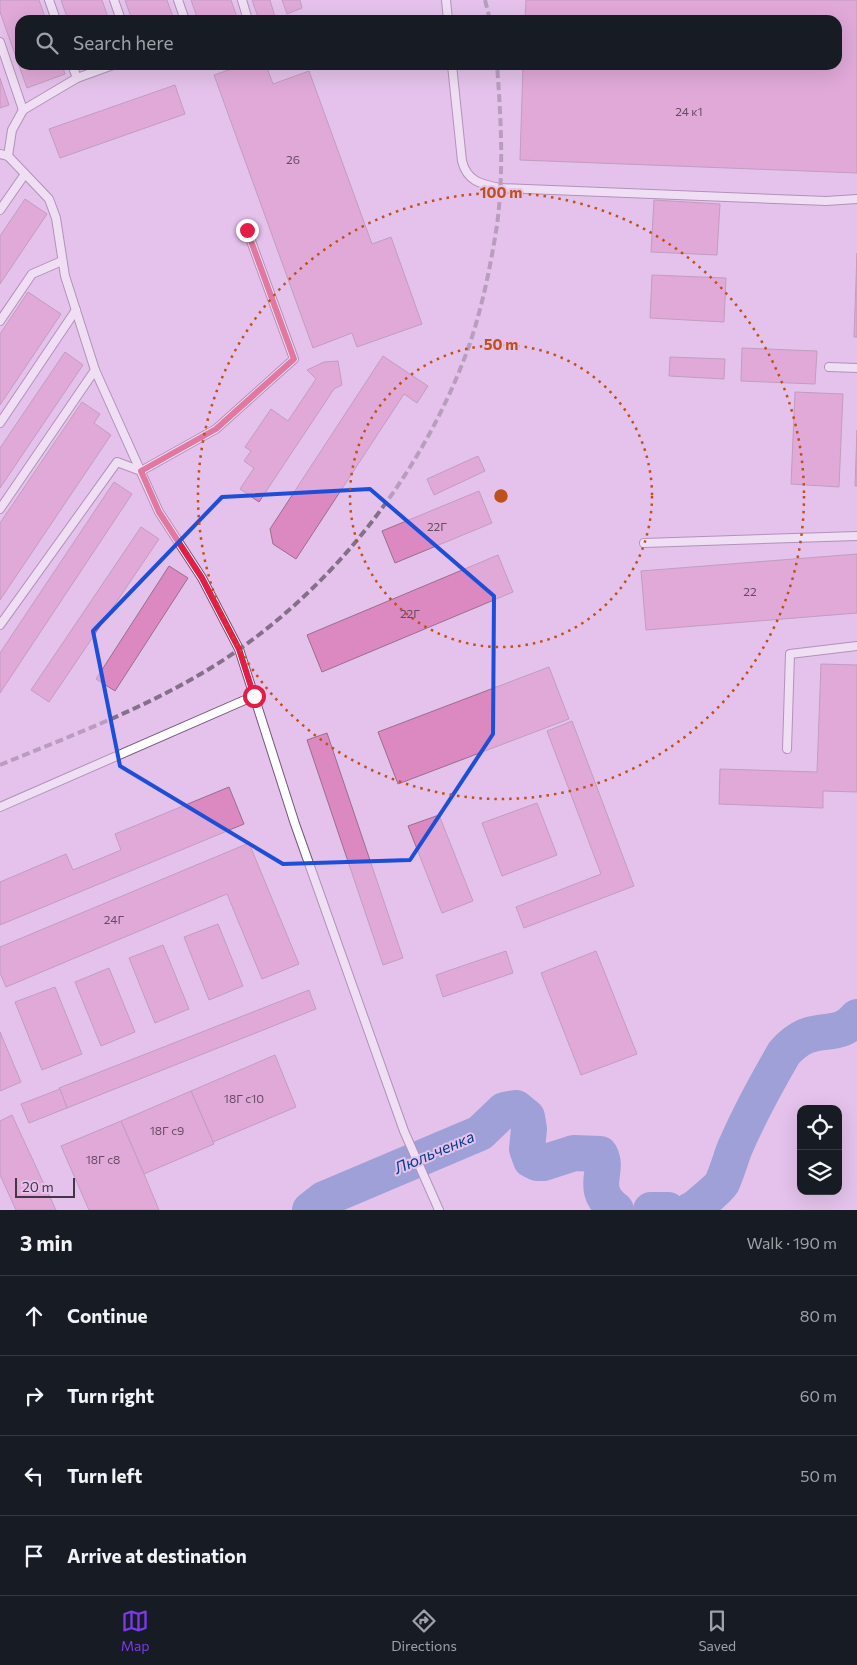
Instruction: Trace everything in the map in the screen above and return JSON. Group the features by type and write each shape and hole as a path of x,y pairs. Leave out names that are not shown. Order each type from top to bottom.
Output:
{"lane":[{"path":"49,0 54,15"},
{"path":"114,0 118,15"},
{"path":"178,0 182,15"},
{"path":"242,0 246,15"},
{"path":"446,0 448,15"},
{"path":"0,42 23,110"},
{"path":"74,70 77,78"},
{"path":"99,70 77,78 23,110 12,130 4,155 50,199 56,218 62,261 96,370 159,512 202,578 239,649 295,824 404,1131 439,1210"},
{"path":"453,70 462,161 465,172 479,184 500,188 826,201 857,198"},
{"path":"0,210 25,174"},
{"path":"0,625 117,462 141,471 216,429 294,359 247,230"},
{"path":"0,321 32,274 62,261"},
{"path":"0,423 76,310"},
{"path":"829,367 857,368"},
{"path":"0,509 96,370"},
{"path":"644,543 857,536"},
{"path":"787,750 790,654 857,646"},
{"path":"0,807 254,696"}],"highlighted area":[{"path":"370,489 494,596 493,734 410,860 283,864 120,766 93,631 222,497"}],"building":[{"path":"0,0 39,0 44,15 15,15 15,54 0,12"},
{"path":"61,0 102,0 107,15 66,15"},
{"path":"125,0 167,0 172,15 130,15"},
{"path":"191,0 231,0 236,15 196,15"},
{"path":"252,0 270,0 274,15 257,15"},
{"path":"282,0 300,0 302,8 287,14"},
{"path":"526,0 857,0 857,173 520,160 523,70 842,70 842,15 525,15"},
{"path":"21,70 64,70 65,74 27,88"},
{"path":"228,70 268,70 273,84 309,71 372,244 391,237 422,324 357,347 352,333 313,348 214,75"},
{"path":"0,78 9,105 0,108"},
{"path":"175,85 185,114 60,158 49,129"},
{"path":"25,199 47,214 0,284 0,236"},
{"path":"654,200 720,204 717,255 651,252"},
{"path":"857,253 857,337 854,337"},
{"path":"652,275 726,278 724,322 650,318"},
{"path":"28,292 61,314 0,405 0,334"},
{"path":"742,348 817,351 815,384 741,381"},
{"path":"65,352 83,365 0,488 0,448"},
{"path":"383,356 428,386 417,403 404,394 296,559 273,544 270,529"},
{"path":"670,357 725,359 724,379 669,376"},
{"path":"338,361 342,385 334,389 259,502 240,489 254,468 244,461 251,451 245,447 271,409 288,421 316,379 307,370 324,362"},
{"path":"795,392 843,394 839,487 791,484"},
{"path":"82,402 100,414 94,423 111,435 0,600 0,523"},
{"path":"857,430 857,486 855,486"},
{"path":"478,456 485,471 434,495 427,479"},
{"path":"114,482 132,494 0,693 0,653"},
{"path":"479,491 492,523 395,563 382,531"},
{"path":"141,527 159,539 49,702 31,690"},
{"path":"857,554 857,613 646,630 641,571"},
{"path":"498,555 513,592 322,672 307,635"},
{"path":"169,566 188,578 115,691 96,679"},
{"path":"821,664 857,665 857,792 823,791 823,808 719,804 720,769 817,772"},
{"path":"549,667 569,719 398,784 378,732"},
{"path":"572,721 634,886 524,928 516,907 601,874 547,731"},
{"path":"327,733 403,958 383,965 307,740"},
{"path":"229,787 244,824 0,925 0,882 66,854 73,870 121,850 115,834"},
{"path":"537,803 557,855 502,876 482,823"},
{"path":"439,815 473,901 442,913 408,826"},
{"path":"249,843 299,964 262,979 227,894 6,987 0,973 0,947"},
{"path":"218,924 243,986 209,1000 184,937"},
{"path":"163,945 189,1009 155,1023 129,958"},
{"path":"506,951 513,973 443,997 436,975"},
{"path":"596,951 637,1054 581,1075 541,973"},
{"path":"109,968 135,1032 101,1046 75,982"},
{"path":"55,987 82,1054 42,1070 15,1002"},
{"path":"309,990 316,1009 67,1108 59,1088"},
{"path":"0,1032 21,1082 0,1091"},
{"path":"275,1055 296,1107 213,1142 191,1091"},
{"path":"60,1089 67,1108 29,1123 21,1104"},
{"path":"191,1091 214,1144 144,1174 121,1121"},
{"path":"12,1115 56,1210 16,1210 0,1175 0,1121"},
{"path":"121,1121 159,1210 89,1210 61,1146"}],"waterway":[{"name":"Люльченка","path":"691,1210 698,1206 722,1183 745,1125 784,1053 794,1043 806,1036 839,1030 857,1017"},
{"name":"Люльченка","path":"310,1210 324,1199 480,1133 504,1110 516,1108 527,1117 529,1129 527,1149 531,1160 543,1163 574,1153 600,1154 603,1167 601,1187 608,1202 616,1210"},
{"name":"Люльченка","path":"651,1210 668,1210"}],"railway":[{"path":"485,0 489,15"},
{"path":"0,765 124,713 213,667 277,620 311,590 373,521 400,483 424,444 445,404 469,346 484,294 497,225 501,185 501,125 497,70"}],"route":[{"path":"247,230 294,359 216,429 141,471 159,512 202,578 239,649 254,696"}]}
